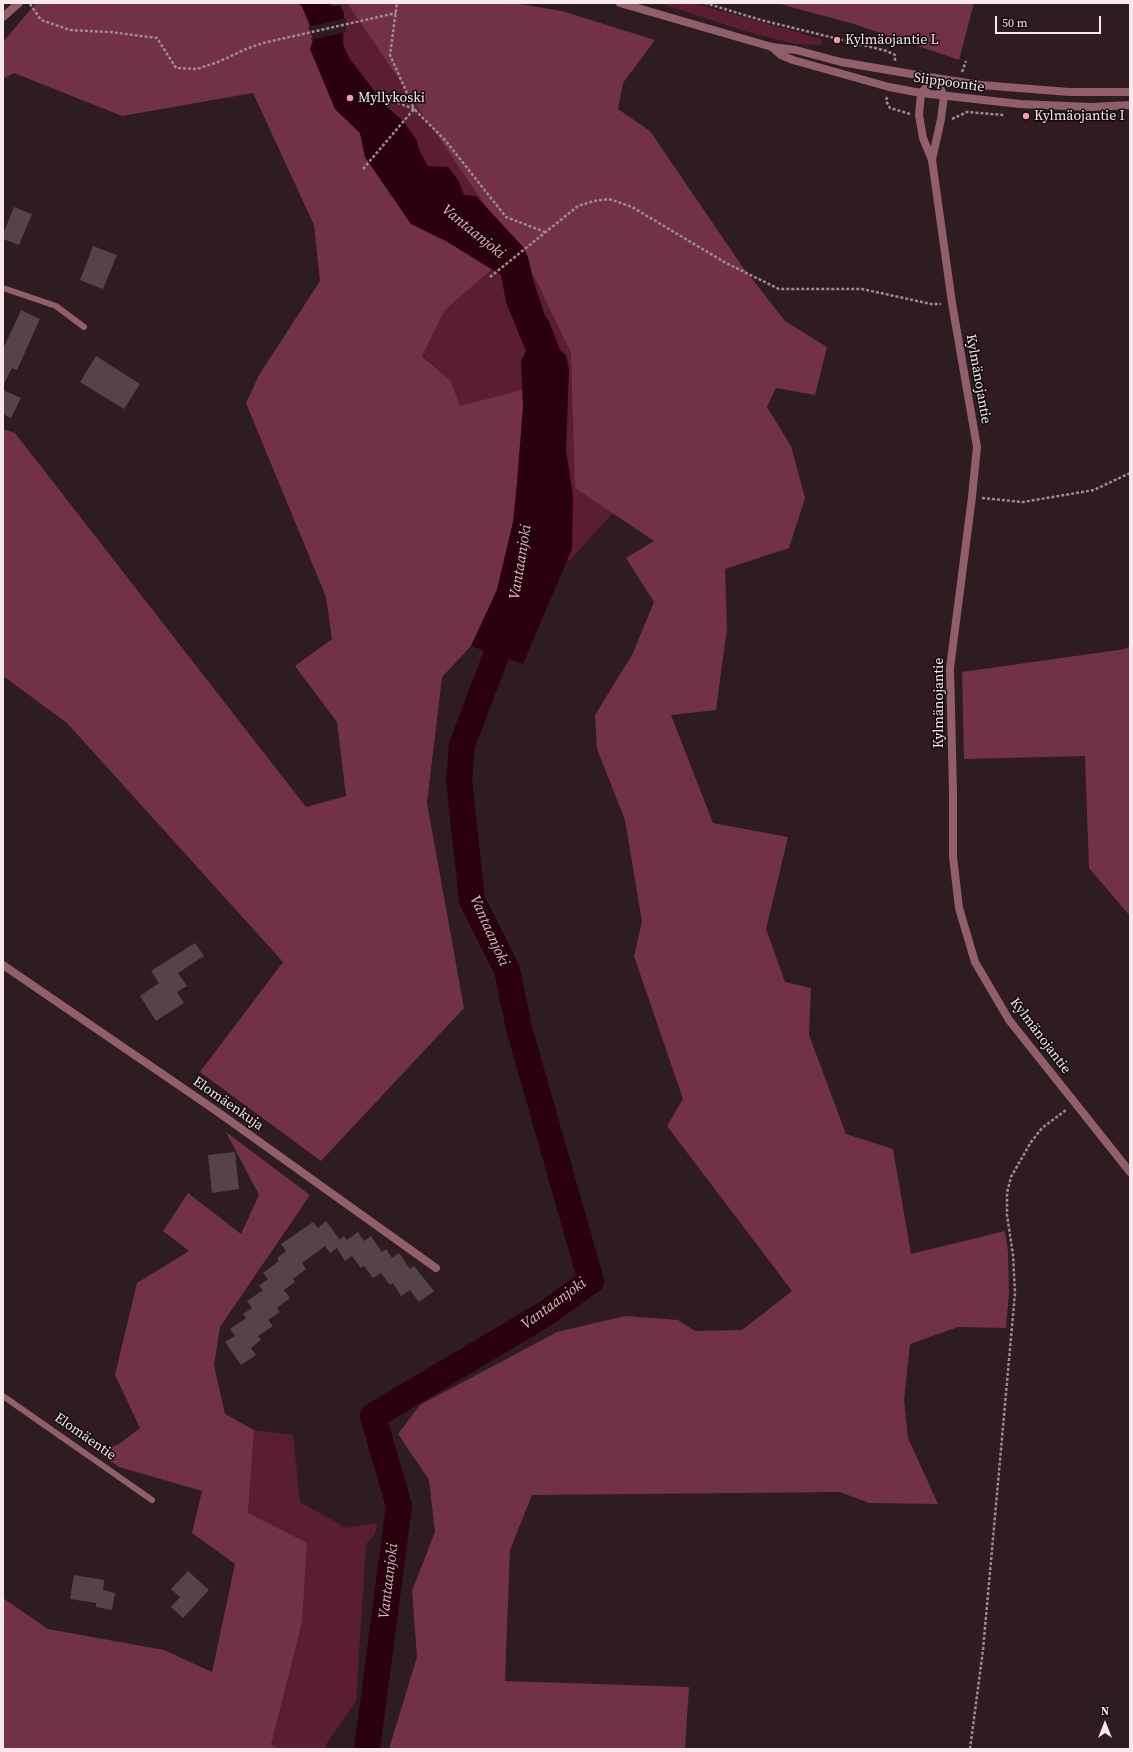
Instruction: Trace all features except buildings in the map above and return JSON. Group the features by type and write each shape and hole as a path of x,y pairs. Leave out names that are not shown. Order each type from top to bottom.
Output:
{"street":[{"path":"3,17 19,3"},
{"name":"Siippoontie","path":"620,3 772,47 796,50 841,62 935,78 1019,89 1069,92 1130,92"},
{"name":"Siippoontie","path":"772,47 781,55 793,60 890,87 921,93 982,101 1058,106 1130,105"},
{"path":"921,93 935,78 944,96"},
{"name":"Kylmänojantie","path":"921,93 919,115 923,138 932,160 952,303 977,446 950,668 954,791 954,857 959,908 975,962 1009,1020 1130,1172"},
{"name":"Kylmänojantie","path":"932,160 941,119 944,96"},
{"name":"Elomäenkuja","path":"3,964 215,1110 436,1268"}],"lane":[{"path":"3,288 56,306 84,327"},
{"name":"Elomäentie","path":"3,1396 152,1500"}],"path":[{"path":"29,3 42,20 70,30 110,32 157,38 176,68 197,69 263,43 396,13"},
{"path":"397,3 390,55 414,109 445,140 506,217 546,232"},
{"path":"388,99 414,109"},
{"path":"362,169 414,109"},
{"path":"950,120 967,112 1012,115"},
{"path":"490,277 578,206 594,201 609,199 632,207 726,263 779,290 862,289 931,304 952,303"},
{"path":"972,497 1023,502 1094,490 1130,473"},
{"path":"970,1749 983,1650 1014,1293 1014,1261 1008,1215 1007,1193 1011,1177 1031,1142 1042,1128 1075,1103"}],"shaded area":[{"path":"36,3 297,3 302,6 314,36 335,109 360,133 365,157 411,224 446,241 492,269 445,310 422,356 451,381 460,406 522,390 523,406 513,522 497,590 471,646 442,677 427,803 464,1008 321,1161 200,1072 283,962 67,723 3,676 3,429 15,433 306,807 346,796 337,722 295,666 332,639 326,597 246,403 259,375 320,281 314,225 253,93 122,116 14,73 3,79 3,42"},
{"path":"269,3 463,3 624,501 570,560 481,567 466,405 460,406 451,381 422,355 445,310"},
{"path":"347,3 514,3 562,11 655,40 623,83 618,109 650,131 742,266 785,321 827,347 815,395 776,388 767,407 791,446 805,498 789,548 725,569 727,628 716,710 671,715 713,823 788,837 766,929 785,982 811,988 809,1035 846,1134 893,1149 911,1254 1005,1231 1008,1252 1009,1293 1006,1328 958,1327 910,1344 904,1400 908,1438 938,1504 869,1503 840,1492 532,1495 510,1550 505,1681 689,1687 685,1749 389,1749 417,1657 412,1591 435,1532 429,1480 398,1434 420,1405 557,1332 625,1316 678,1320 695,1331 742,1330 792,1291 667,1126 683,1099 634,956 642,922 625,820 597,749 595,715 632,655 654,602 626,558 654,541 575,488 571,353 536,280"},
{"path":"659,3 694,3 818,38 822,40 821,45 795,44 748,32"},
{"path":"776,3 974,3 959,60 854,24"},
{"path":"1130,646 1130,916 1089,868 1085,756 964,759 962,672 1125,649"},
{"path":"226,1132 310,1195 220,1327 214,1365 225,1414 254,1430 248,1513 307,1543 302,1623 271,1745 282,1749 3,1749 3,1598 48,1629 164,1650 212,1672 235,1564 192,1533 202,1491 119,1467 97,1452 119,1444 140,1428 115,1375 137,1283 189,1251 163,1231 188,1193 241,1234 259,1195"},
{"path":"254,1430 293,1435 300,1502 346,1528 377,1523 375,1534 366,1544 356,1701 327,1743 325,1749 282,1749 271,1745 302,1623 248,1513"}],"water":[{"name":"Myllykoski","path":"297,3 328,3 333,6 340,5 344,13 343,44 349,58 386,106 403,121 416,139 420,152 428,166 448,167 458,180 464,195 476,196 523,247 528,257 534,283 545,316 549,321 560,350 566,355 569,369 566,450 573,496 572,549 523,664 471,646 497,590 513,522 517,487 523,406 521,361 526,351 506,302 501,275 446,241 411,224 365,157 360,133 335,109 310,49 314,36 302,6"}],"pier":[{"path":"346,18 346,32 311,40 312,36 308,27"}],"waterway":[{"name":"Vantaanjoki","path":"367,1749 399,1506 373,1416 545,1314 591,1281 519,1028 507,970 472,900 459,780 462,745 509,621"}],"place":[{"name":"Kylmäojantie L","path":"837,40"},
{"name":"Myllykoski","path":"350,98"},
{"name":"Kylmäojantie I","path":"1026,116"}]}
